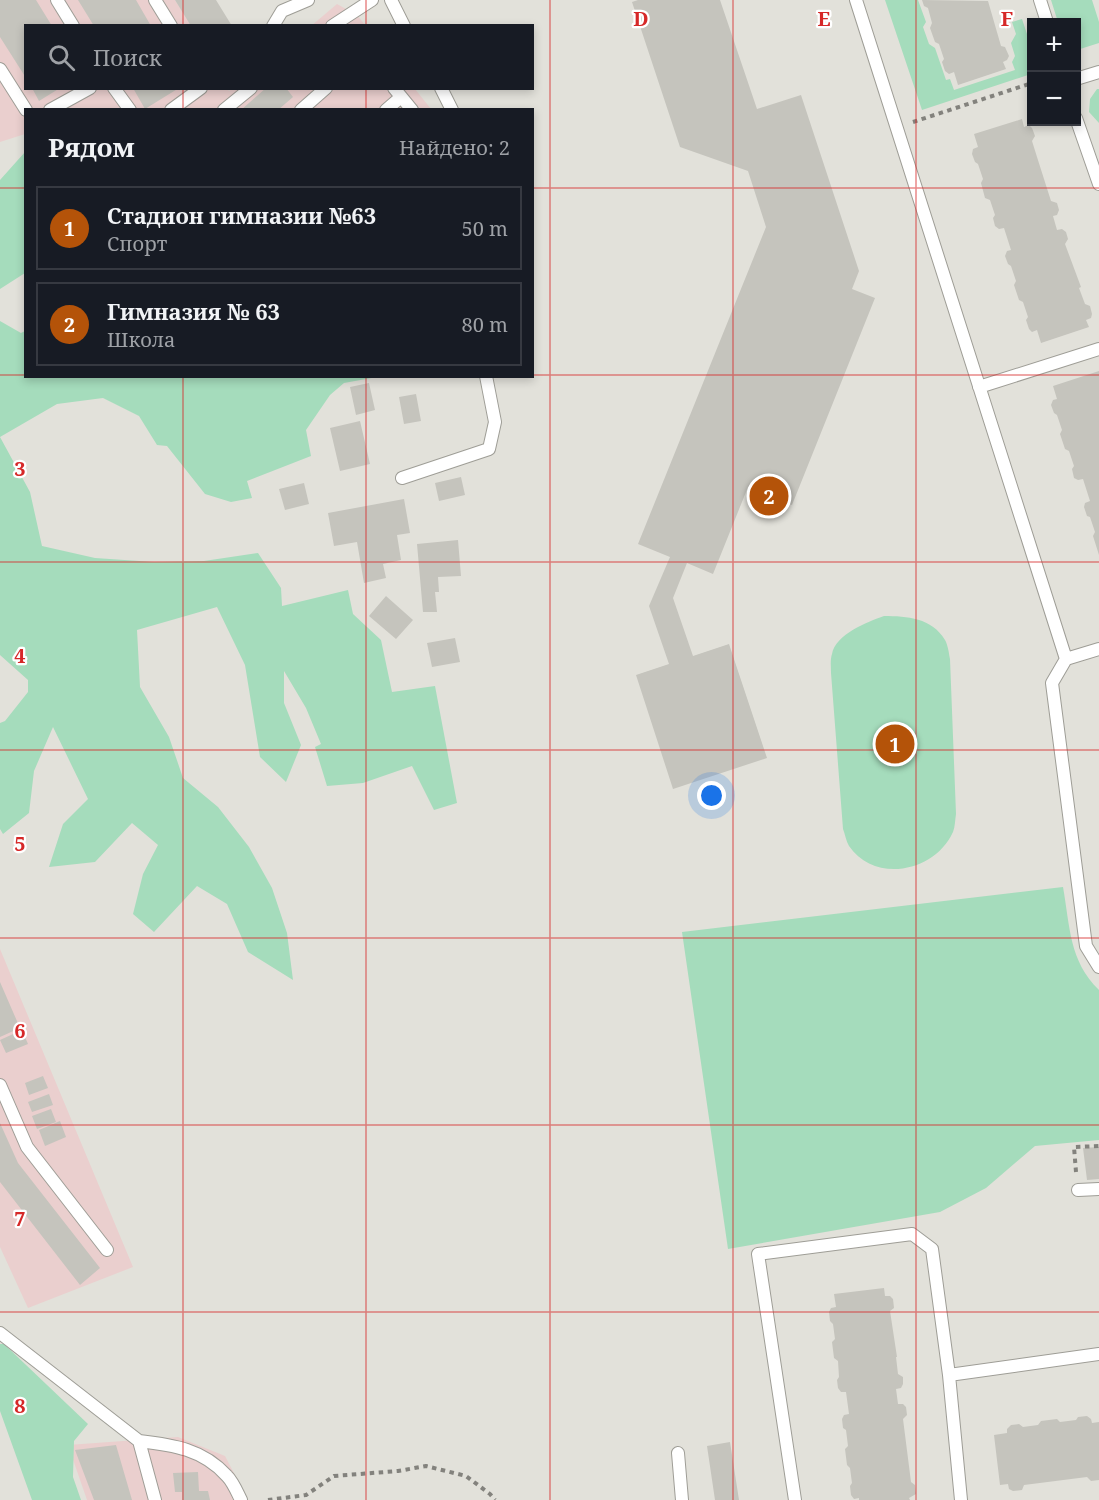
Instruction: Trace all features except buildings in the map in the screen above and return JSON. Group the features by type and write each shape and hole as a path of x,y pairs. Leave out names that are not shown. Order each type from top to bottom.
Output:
{"lane":[{"path":"57,0 72,24"},
{"path":"155,0 170,24"},
{"path":"275,0 282,11"},
{"path":"274,24 282,11 308,0"},
{"path":"345,21 372,0"},
{"path":"391,0 403,24"},
{"path":"856,0 1066,660"},
{"path":"1040,0 1046,18"},
{"path":"0,69 25,108"},
{"path":"1081,78 1099,72"},
{"path":"54,108 86,90"},
{"path":"115,90 129,108"},
{"path":"174,108 198,90"},
{"path":"226,108 249,90"},
{"path":"303,108 324,90"},
{"path":"442,90 451,108"},
{"path":"387,108 397,93 410,108"},
{"path":"1080,126 1099,184"},
{"path":"979,387 1099,349"},
{"path":"402,478 489,449 495,422 486,378"},
{"path":"1099,649 1066,660 1052,683 1086,946 1099,967"},
{"path":"0,1085 27,1147 107,1250"},
{"path":"1078,1190 1099,1189"},
{"path":"795,1500 758,1254 912,1234 932,1250 949,1375 961,1500"},
{"path":"0,1333 139,1441 169,1444 202,1454 229,1477 241,1500"},
{"path":"949,1375 1099,1354"},
{"path":"139,1441 155,1500"},
{"path":"678,1453 682,1500"}],"path":[{"path":"896,128 1027,85"},
{"path":"1078,1190 1074,1147 1099,1146"},
{"path":"268,1500 306,1496 334,1476 398,1471 426,1466 466,1476 495,1500"}],"shaded area":[{"path":"0,0 175,0 190,24 24,24 24,90 416,90 430,108 24,108 24,134 0,142"},
{"path":"337,4 357,15 364,24 313,24"},
{"path":"0,949 133,1267 28,1308 0,1247"},
{"path":"178,1437 225,1456 248,1500 87,1500 68,1445"}],"green space":[{"path":"885,0 918,0 926,22 923,27 929,44 935,48 946,80 950,79 954,90 1015,70 1012,62 1015,56 1011,43 1016,34 1012,22 1022,19 1027,34 1027,75 922,110"},
{"path":"1051,0 1092,0 1099,22 1099,43 1081,49 1081,18 1057,18"},
{"path":"1099,89 1099,123 1089,112 1090,99"},
{"path":"24,153 24,274 0,289 0,180"},
{"path":"0,321 21,333 24,332 24,378 372,378 344,383 330,395 306,430 311,456 247,481 252,498 231,502 205,494 167,446 157,445 139,416 103,398 57,404 0,437"},
{"path":"0,437 30,492 42,546 95,558 154,562 204,561 258,553 281,588 282,606 348,590 353,614 381,640 392,692 435,686 457,803 434,810 412,766 363,783 327,786 315,747 321,744 306,708 284,671 284,703 301,745 286,782 260,757 245,665 217,607 137,630 140,687 169,737 183,778 218,807 249,847 272,888 287,933 293,980 248,952 227,904 197,886 154,932 133,914 143,874 158,845 132,823 95,862 49,867 63,824 88,799 53,727 34,771 29,813 3,834 0,829 0,723 5,721 28,692 28,680 0,655"},
{"path":"884,616 910,618 926,623 940,633 948,647 956,814 953,832 944,846 933,856 919,864 889,869 860,858 849,846 843,829 831,673 831,656 839,640 861,625"},
{"path":"1063,887 1076,955 1089,979 1099,990 1099,1140 1035,1146 986,1188 940,1212 728,1249 682,932"},
{"path":"0,1344 4,1344 88,1424 74,1441 73,1477 81,1500 32,1500 0,1411"}],"place":[{"name":"Гимназия № 63","path":"769,496"},
{"name":"Стадион гимназии №63","path":"895,744"}]}
